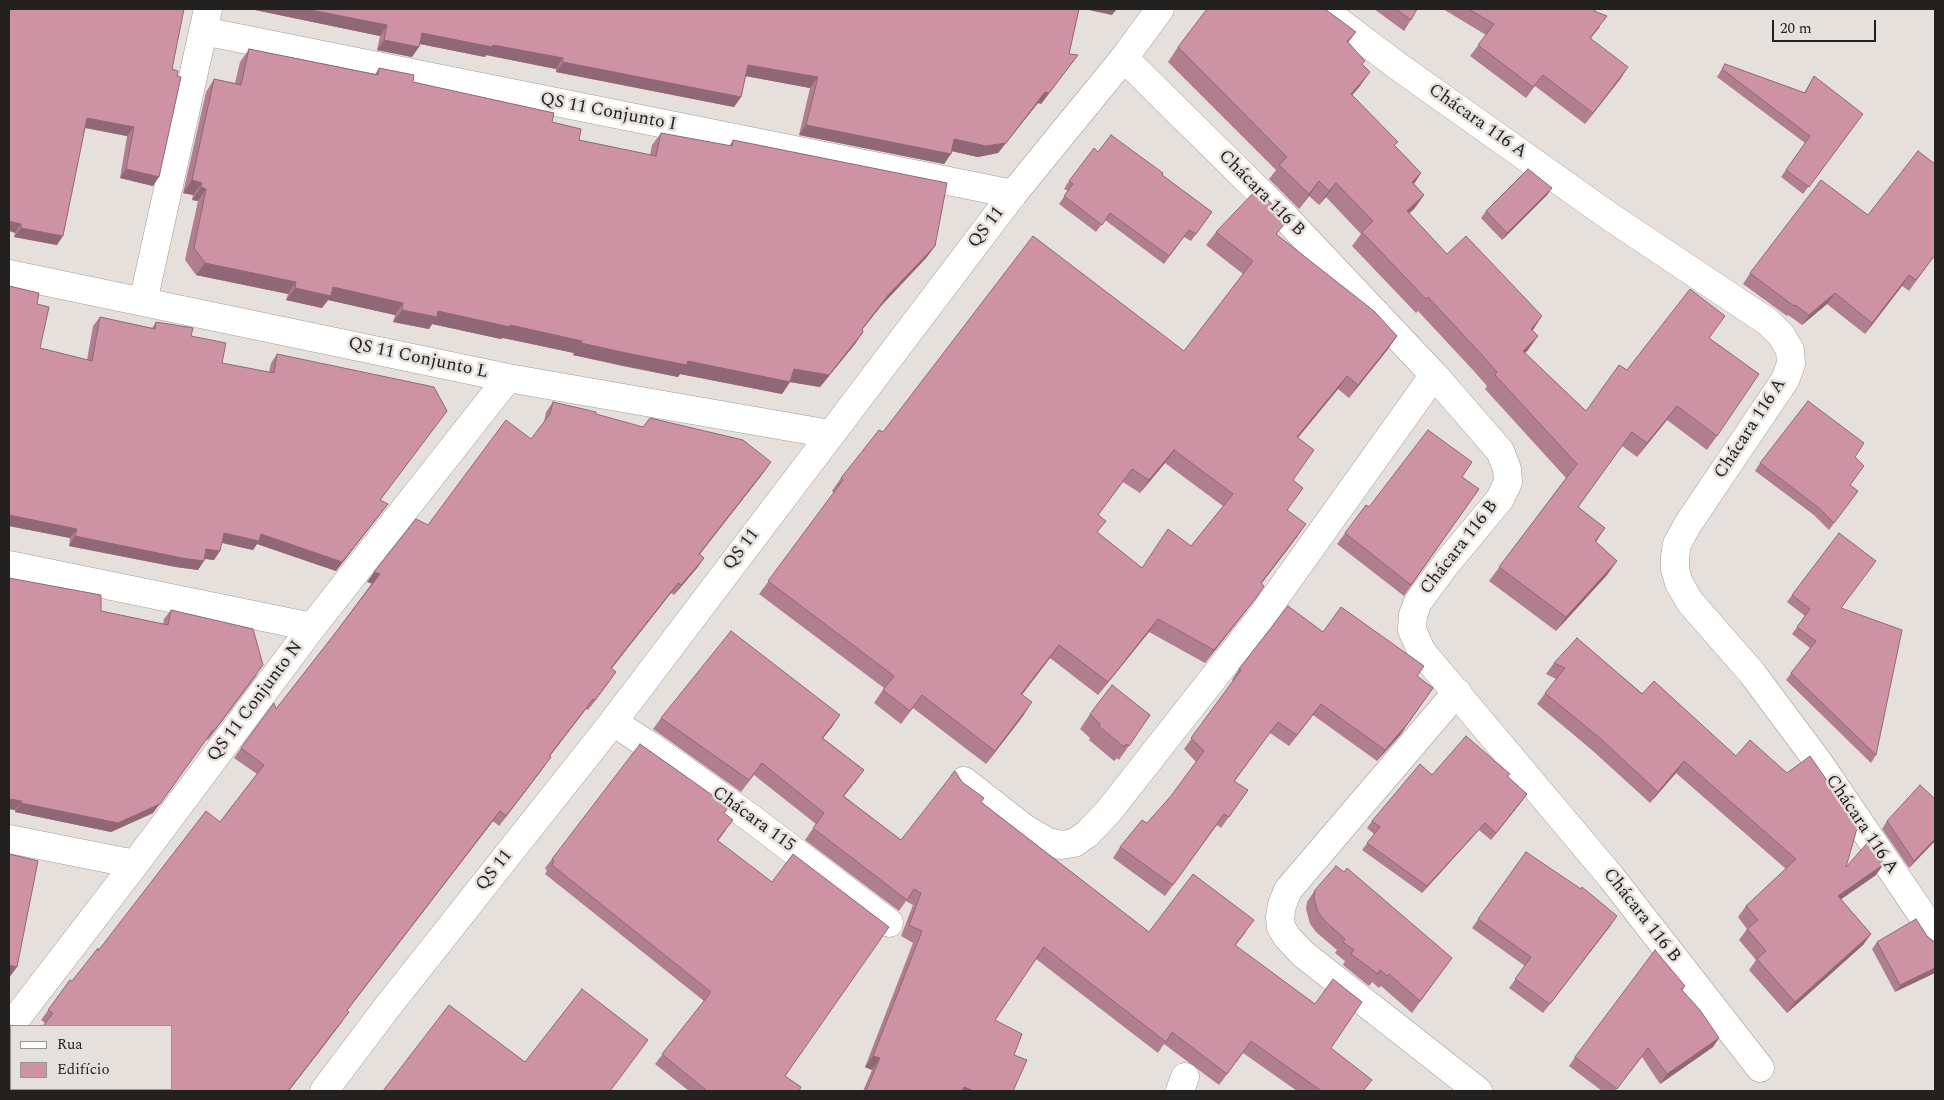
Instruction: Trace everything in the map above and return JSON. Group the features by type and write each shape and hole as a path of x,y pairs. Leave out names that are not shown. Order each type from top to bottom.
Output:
{"street":[{"name":"QS 11","path":"324,1091 388,1006 613,722 1013,194 1124,58 1160,9"},
{"name":"Chácara 116 A","path":"1322,9 1407,73 1609,216 1768,322 1781,335 1790,350 1790,364 1784,380 1688,524 1677,544 1675,563 1678,583 1690,602 1752,673 1819,764 1935,934"},
{"name":"QS 11 Conjunto I","path":"205,20 1013,194"},
{"path":"143,302 205,20"},
{"name":"Chácara 116 B","path":"1124,58 1285,217 1434,375 1500,451 1508,482 1500,499 1427,588 1412,615 1412,630 1422,652 1611,877 1760,1068"},
{"name":"QS 11 Conjunto L","path":"9,274 508,378 830,434"},
{"path":"964,781 1024,828 1048,842 1061,844 1074,842 1087,834 1108,812 1259,620 1434,375"},
{"name":"QS 11 Conjunto N","path":"11,1025 135,864 312,627 508,378"},
{"path":"9,565 312,627"},
{"path":"1457,692 1288,890 1280,917 1281,927 1287,937 1303,954 1478,1091"},
{"name":"Chácara 115","path":"613,722 752,818 889,923"},
{"path":"9,839 135,864"}],"building":[{"path":"9,9 184,9 172,69 178,71 177,76 181,77 159,177 126,169 134,127 87,118 63,236 21,228 21,224 9,221"},
{"path":"306,9 1079,9 1069,54 1078,55 1049,93 1045,92 1006,143 986,146 954,139 951,154 806,125 818,77 748,65 741,97 563,62 563,58 493,45 492,47 422,33 419,47 384,40 387,25"},
{"path":"1207,9 1325,9 1356,32 1347,41 1365,61 1362,64 1370,72 1351,94 1398,142 1394,145 1421,173 1412,182 1424,195 1407,211 1447,254 1466,236 1542,316 1531,329 1538,336 1523,351 1586,411 1619,365 1627,370 1690,289 1725,316 1709,338 1759,374 1717,436 1677,406 1647,443 1632,432 1578,507 1605,528 1595,541 1617,561 1566,617 1499,567 1577,464 1495,375 1497,372 1482,355 1428,297 1426,299 1362,232 1373,221 1336,183 1329,191 1319,181 1309,194 1279,165 1287,157 1178,47"},
{"path":"1396,9 1417,9 1411,20"},
{"path":"1469,9 1595,9 1594,11 1607,16 1590,38 1628,67 1593,113 1543,75 1533,87 1478,45 1494,24"},
{"path":"249,49 378,75 379,68 414,75 413,82 554,113 552,122 581,129 579,140 656,156 661,133 732,146 733,140 947,183 935,246 889,294 862,329 863,332 829,375 794,369 790,382 688,361 687,365 631,354 581,343 582,341 438,311 437,317 402,310 403,303 333,287 331,296 295,288 296,282 205,263 194,248 206,189 201,187 202,183 192,180 214,79 241,85"},
{"path":"1725,64 1805,93 1814,76 1863,114 1809,187 1786,170 1810,136 1722,69"},
{"path":"1111,135 1212,212 1196,234 1189,230 1169,256 1110,213 1102,225 1064,196 1073,184 1069,181 1094,148 1098,152"},
{"path":"1918,151 1935,164 1935,255 1916,280 1909,275 1872,323 1835,293 1809,315 1750,273 1821,180 1868,215"},
{"path":"1528,169 1552,188 1507,233 1486,211"},
{"path":"1257,189 1288,220 1276,234 1374,311 1397,336 1358,385 1347,376 1297,437 1314,450 1293,480 1303,488 1287,510 1306,524 1261,583 1264,586 1256,598 1214,650 1158,619 1108,682 1059,645 1021,694 1032,702 995,751 922,695 910,711 883,690 894,676 768,581 843,480 841,478 879,430 883,432 1033,236 1184,351 1253,261 1216,232","holes":["1174,450 1233,494 1191,546 1168,529 1142,568 1097,532 1106,521 1098,515 1132,469 1149,480"]},
{"path":"9,286 39,293 37,304 49,307 40,348 92,361 100,317 155,329 156,322 193,328 191,336 226,343 222,363 274,373 277,354 434,387 447,411 380,500 388,504 342,562 261,534 259,541 224,533 220,551 206,549 204,561 75,536 77,529 9,515"},
{"path":"1808,401 1864,443 1855,457 1864,466 1850,485 1858,491 1834,523 1819,508 1760,463"},
{"path":"553,402 596,412 596,414 643,427 650,418 743,440 771,462 699,554 704,558 681,585 678,583 611,668 616,672 549,756 551,757 506,816 500,811 347,1010 349,1012 288,1091 9,1091 10,1076 10,1090 172,1090 172,1025 44,1025 53,1013 48,1010 70,980 72,981 98,948 98,951 206,811 220,822 264,765 241,748 274,703 276,709 333,636 380,574 374,572 416,519 428,525 506,420 531,439 550,414"},
{"path":"1428,430 1472,462 1462,477 1479,489 1411,585 1345,533 1366,505 1369,507"},
{"path":"1839,533 1876,561 1841,608 1902,630 1876,755 1791,673 1816,641 1797,627 1810,609 1792,595"},
{"path":"9,578 101,595 101,611 168,625 171,610 253,629 263,665 160,804 118,823 9,799"},
{"path":"1288,606 1323,632 1341,607 1424,666 1417,676 1433,688 1408,723 1385,750 1321,704 1297,735 1278,722 1234,781 1248,790 1229,817 1224,814 1173,885 1120,847 1142,820 1147,823 1171,796 1204,751 1191,738 1241,670 1239,669"},
{"path":"731,631 840,715 822,738 864,770 843,796 901,840 955,771 962,782 984,798 981,802 1149,932 1193,874 1254,920 1235,945 1315,1004 1333,979 1362,1002 1331,1048 1372,1080 1363,1091 1319,1091 1251,1041 1227,1074 1172,1032 1166,1042 1044,947 995,1020 1022,1034 1014,1055 1027,1060 1013,1091 974,1091 964,1087 962,1091 866,1091 880,1058 873,1056 922,931 909,925 921,893 914,889 907,900 813,828 824,813 762,763 749,780 661,718"},
{"path":"1577,638 1642,694 1654,681 1736,756 1750,740 1787,773 1810,756 1858,825 1846,867 1869,841 1884,864 1838,896 1871,934 1795,1002 1757,959 1766,951 1747,929 1758,920 1746,906 1796,859 1684,761 1658,792 1601,739 1545,693 1565,668 1554,663"},
{"path":"1112,685 1150,715 1129,746 1126,744 1124,747 1099,726 1100,724 1090,714"},
{"path":"1466,736 1510,774 1507,776 1527,794 1496,833 1485,823 1427,886 1367,843 1380,827 1372,821 1420,764 1432,775"},
{"path":"640,744 729,807 724,813 733,820 717,840 772,882 793,854 889,927 785,1076 801,1087 799,1091 707,1091 662,1054 711,992 552,865 554,861 552,859"},
{"path":"1920,785 1935,799 1935,839 1914,861 1887,821"},
{"path":"1526,852 1581,889 1582,887 1617,916 1550,1004 1515,979 1531,957 1478,919"},
{"path":"9,854 38,861 17,967 9,965"},
{"path":"1336,866 1344,872 1347,868 1452,958 1420,1001 1389,974 1387,976 1380,970 1378,974 1351,954 1354,950 1343,942 1345,939 1318,912 1314,898 1315,890"},
{"path":"1916,919 1927,936 1935,941 1935,968 1900,985 1877,942"},
{"path":"1655,950 1685,986 1681,989 1700,1010 1719,1038 1667,1074 1648,1048 1617,1089 1575,1057"},
{"path":"582,989 648,1040 610,1091 383,1091 449,1005 525,1062"}]}
